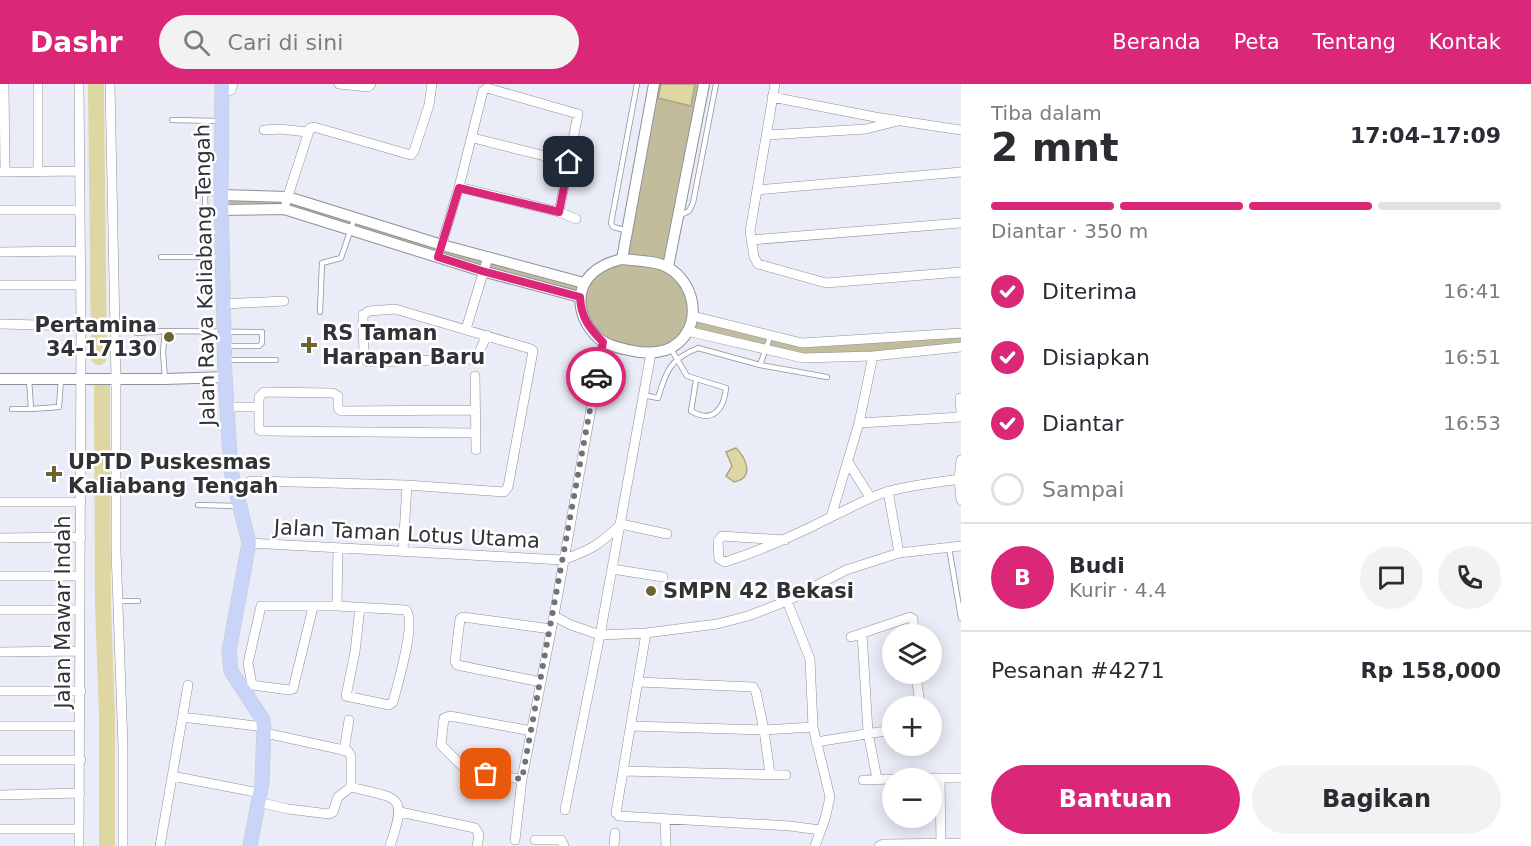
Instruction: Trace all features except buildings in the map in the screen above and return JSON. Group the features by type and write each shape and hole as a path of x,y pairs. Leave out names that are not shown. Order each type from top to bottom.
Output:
{"main road":[{"name":"Jalan Raya Kaliabang Tengah","path":"226,87 222,121 220,194 225,377 231,471 249,543 229,651 231,671 263,720 264,730"},
{"path":"250,846 259,797 264,730"}],"street":[{"path":"4,84 3,172 80,171"},
{"path":"38,84 38,171"},
{"path":"79,84 80,285 86,378"},
{"path":"85,84 86,378"},
{"path":"110,84 113,378 117,601 123,747 123,846"},
{"path":"339,84 368,87 371,84"},
{"path":"284,209 310,128 314,127 411,155 429,105 432,84"},
{"path":"622,259 654,84"},
{"path":"668,267 704,84"},
{"path":"775,84 750,231 754,257 758,264 825,283 961,272"},
{"path":"438,257 473,138 483,91 487,88 576,112 579,116 559,212"},
{"path":"772,97 961,130"},
{"path":"767,135 866,129 899,121"},
{"path":"264,129 307,132"},
{"path":"473,138 569,162"},
{"path":"757,190 961,172"},
{"path":"459,188 559,212 576,219"},
{"path":"220,194 288,197 442,245 584,283"},
{"path":"221,210 284,209 482,271 580,297"},
{"path":"0,210 80,210"},
{"path":"751,240 961,223"},
{"path":"0,252 80,252"},
{"path":"466,329 488,257"},
{"path":"622,259 668,267 683,280 688,288 694,308 693,316 687,331 670,348 651,353 628,350 603,342 586,323 580,297 584,283 600,266 622,259"},
{"path":"0,285 80,285"},
{"path":"223,304 284,301"},
{"path":"250,481 407,485 500,492 507,490 534,354 531,348 487,335 395,309 365,312 363,315 365,361 476,359 487,335"},
{"path":"693,316 770,337 802,343 961,333"},
{"path":"0,324 81,326"},
{"path":"687,331 803,358 873,356 961,347"},
{"path":"515,840 522,779 603,342"},
{"path":"565,810 621,524 651,353"},
{"path":"831,518 859,423 873,356"},
{"path":"475,376 476,450"},
{"path":"0,379 225,377"},
{"name":"Jalan Mawar Indah","path":"79,846 81,502 86,378"},
{"path":"476,410 341,411 338,408 338,396 333,393 264,392 259,397 258,407 261,430 476,433"},
{"path":"859,423 961,415 960,398"},
{"path":"227,407 258,407"},
{"path":"961,460 959,479 961,500"},
{"path":"848,462 870,497"},
{"path":"785,540 722,536 718,541 719,559 725,562 762,550 785,540 831,518 870,497 888,491 959,479"},
{"path":"403,551 407,485"},
{"path":"888,491 899,553"},
{"path":"0,502 81,502"},
{"path":"562,560 597,546 621,524"},
{"path":"621,524 667,534"},
{"path":"0,538 81,537"},
{"name":"Jalan Taman Lotus Utama","path":"249,543 562,560"},
{"path":"554,616 571,626 600,635 646,633 717,624 748,616 787,601 846,570 899,553 961,546"},
{"path":"337,606 338,548"},
{"path":"612,568 663,577"},
{"path":"0,576 80,576"},
{"path":"787,601 812,664 813,727 830,798 815,846"},
{"path":"313,607 294,686 289,690 254,686 248,663 260,608 263,606 337,606 360,607 406,610 409,612 408,633 402,669 393,702 389,705 346,696 355,652 360,607"},
{"path":"0,610 80,610"},
{"path":"541,682 457,665 455,661 460,619 463,617 551,629"},
{"path":"889,624 910,617 913,619 913,624"},
{"path":"850,637 882,626"},
{"path":"646,633 617,814 790,826 820,831"},
{"path":"862,633 868,732 877,779"},
{"path":"0,652 80,651"},
{"path":"638,682 753,687 764,730 770,774"},
{"path":"160,846 188,686"},
{"path":"0,691 81,691"},
{"path":"522,779 465,770 441,745 444,718 450,716 532,731"},
{"path":"182,717 264,730 348,751 351,756 351,787"},
{"path":"344,751 349,720"},
{"path":"0,726 80,726"},
{"path":"631,726 764,730 813,727"},
{"path":"816,742 882,731"},
{"path":"0,760 81,760"},
{"path":"623,771 786,775"},
{"path":"172,776 259,797 288,809 332,814 338,797 351,787"},
{"path":"942,778 961,778"},
{"path":"863,780 882,779"},
{"path":"351,787 394,798 399,804 400,812 390,846"},
{"path":"0,795 80,793"},
{"path":"400,812 475,828 479,836 477,846"},
{"path":"665,819 666,846"},
{"path":"941,828 941,845"},
{"path":"0,829 79,829"},
{"path":"614,846 615,833"},
{"path":"535,840 561,840 564,846"},
{"path":"879,846 884,844 961,843"}],"lane":[{"path":"626,230 613,227 611,223 637,84"},
{"path":"679,216 689,211 693,204 716,84"},
{"path":"172,120 222,121"},
{"path":"220,194 206,194 206,228 210,232 222,232"},
{"path":"320,312 322,263 341,258 355,217"},
{"path":"161,257 222,257"},
{"path":"165,332 163,352 165,379"},
{"path":"137,333 262,332 262,343 259,346 232,346"},
{"path":"760,365 770,337"},
{"path":"644,395 658,398 667,369 676,360 695,348 701,347 760,365 827,377"},
{"path":"670,348 687,376 726,388 720,410 713,415 705,416 691,411 696,380"},
{"path":"225,360 276,360"},
{"path":"29,379 31,409"},
{"path":"12,409 59,407 61,379"},
{"path":"198,505 238,506"},
{"path":"949,548 961,618"},
{"path":"117,601 138,601"}],"shaded area":[{"path":"654,84 704,84 668,267 683,280 693,316 802,343 961,333 961,347 814,358 687,331 670,348 628,350 595,334 580,297 284,209 221,210 221,195 288,197 584,283 622,259"},
{"path":"661,84 695,84 691,106 658,98"},
{"path":"736,448 747,467 745,476 734,482 726,476 732,466 726,452"}],"waterway":[{"path":"96,86 99,357"},
{"path":"102,383 107,846"}],"way so far":[{"path":"486,774 522,779 554,616 562,560 596,377"}],"place":[{"name":"Pertamina 34-17130","path":"169,337"},
{"name":"RS Taman Harapan Baru","path":"309,345"},
{"name":"UPTD Puskesmas Kaliabang Tengah","path":"54,474"},
{"name":"SMPN 42 Bekasi","path":"651,591"}],"route":[{"path":"569,162 559,212 459,188 438,257 580,297 586,323 603,342 596,377"}]}
